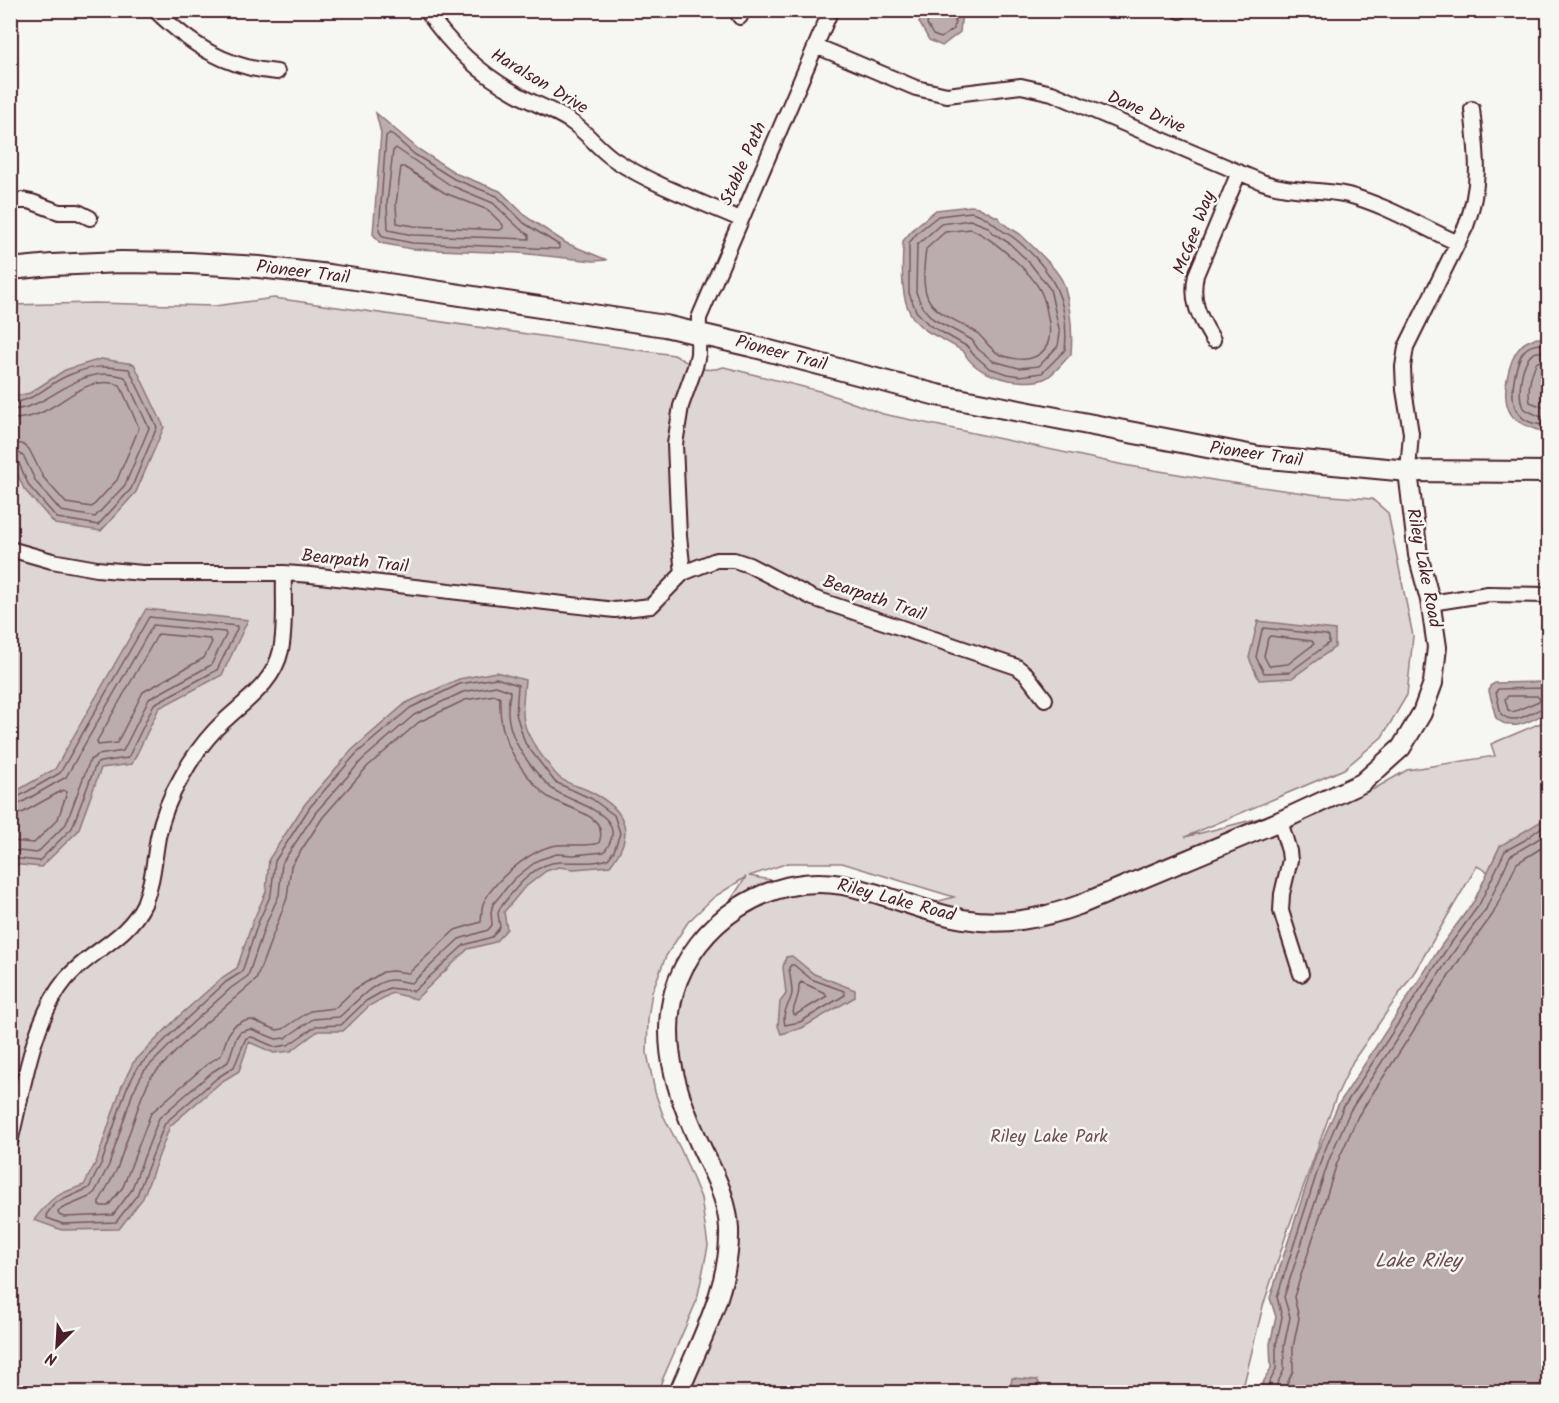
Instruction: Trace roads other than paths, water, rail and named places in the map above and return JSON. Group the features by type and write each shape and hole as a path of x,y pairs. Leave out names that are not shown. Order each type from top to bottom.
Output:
{"main road":[{"name":"Pioneer Trail","path":"10,269 121,262 190,263 259,267 340,277 665,326 937,395 1259,457 1408,471 1548,472"}],"street":[{"path":"155,10 182,35 212,54 254,70 276,72"},
{"name":"Haralson Drive","path":"426,10 459,51 496,82 584,130 612,158 632,170 740,219"},
{"name":"Stable Path","path":"698,333 699,318 831,10"},
{"name":"Dane Drive","path":"816,46 916,88 931,92 965,94 1021,86 1052,93 1277,188 1329,192 1364,200 1458,243"},
{"name":"Riley Lake Road","path":"679,1392 715,1307 729,1256 729,1229 727,1207 716,1176 690,1120 671,1066 668,1037 670,1008 678,980 692,955 709,932 729,913 755,897 782,888 810,883 839,884 867,890 964,919 993,922 1022,921 1050,915 1280,821 1362,783 1401,748 1422,713 1433,683 1437,647 1431,603 1418,555 1408,471 1411,433 1403,368 1406,346 1458,243 1472,210 1477,187 1478,162 1472,109"},
{"name":"McGee Way","path":"1213,340 1197,313 1193,287 1239,172"},
{"path":"10,203 21,200 32,202 59,212 78,212 90,218"},
{"path":"683,573 675,444 681,406 698,354 698,333"},
{"name":"Bearpath Trail","path":"10,549 52,561 97,569 143,573 284,573 615,610 651,606 683,573 716,560 734,560 749,565 813,598 1017,667 1026,674 1045,699"},
{"path":"10,1142 35,1041 53,998 66,979 133,922 151,885 159,836 180,778 215,729 265,684 274,668 281,651 283,633 284,573"},
{"path":"1431,603 1488,594 1548,595"},
{"path":"1280,821 1285,832 1290,860 1282,894 1281,910 1301,974"}],"water":[{"path":"926,11 962,11 960,32 942,46 929,40 919,22"},
{"path":"376,113 418,149 457,174 500,191 528,218 566,243 607,260 594,261 519,253 412,249 380,243 373,234 381,133"},
{"path":"978,207 999,218 1005,225 1021,235 1051,265 1064,285 1072,336 1071,354 1055,372 1044,379 1023,382 999,378 988,373 970,360 964,352 927,331 910,313 903,290 903,241 914,228 936,210"},
{"path":"1538,338 1548,338 1548,430 1544,431 1515,419 1506,398 1509,369 1516,352 1525,343"},
{"path":"101,359 134,364 164,427 136,492 101,531 55,524 24,489 11,459 11,397 30,393 65,370"},
{"path":"146,609 248,620 222,675 159,708 132,764 101,768 78,831 41,867 11,864 11,794 55,769"},
{"path":"1258,621 1335,630 1335,647 1292,678 1259,680 1249,658"},
{"path":"496,672 525,680 524,723 537,749 556,774 605,800 620,816 625,834 623,844 610,866 574,869 559,867 546,871 523,889 504,912 507,929 495,942 468,949 416,999 392,993 369,1006 343,1031 318,1031 291,1051 274,1053 249,1042 239,1071 221,1082 170,1126 143,1198 119,1229 62,1230 34,1220 55,1197 84,1185 97,1160 121,1088 133,1063 178,1017 223,977 237,968 253,921 266,892 269,859 305,804 352,750 406,703 459,679"},
{"path":"1548,682 1548,712 1529,722 1515,725 1502,723 1496,718 1489,691 1490,686 1495,683"},
{"name":"Lake Riley","path":"1548,814 1548,1392 1258,1392 1271,1368 1270,1344 1276,1317 1270,1298 1316,1155 1338,1105 1441,946 1474,901 1500,846 1540,822"},
{"path":"792,956 814,974 855,990 855,997 802,1028 781,1034 778,1026 780,1002 786,994 783,967 786,957"},
{"path":"1012,1378 1037,1380 1045,1392 1010,1392"}],"park label":[{"name":"Riley Lake Park","path":"1049,1137"}]}
